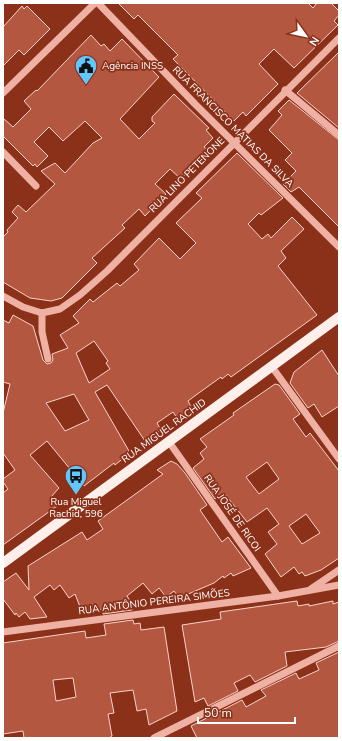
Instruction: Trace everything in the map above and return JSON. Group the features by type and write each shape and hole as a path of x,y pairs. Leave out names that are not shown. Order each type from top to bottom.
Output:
{"main road":[{"name":"RUA MIGUEL RACHID","path":"3,563 339,317"}],"street":[{"path":"3,93 95,3"},
{"name":"RUA FRANCISCO MATIAS DA SILVA","path":"98,3 233,142 339,247"},
{"name":"RUA LINO PETENONE","path":"42,313 60,309 80,295 107,271 233,142 339,38"},
{"path":"285,90 339,135"},
{"path":"3,152 36,186"},
{"path":"3,296 42,313 42,332 48,359"},
{"path":"272,367 339,459"},
{"name":"RUA JOSÉ DE RICOI","path":"169,442 278,596"},
{"name":"RUA ANTÔNIO PEREIRA SIMÕES","path":"307,591 339,570"},
{"name":"RUA ANTÔNIO PEREIRA SIMÕES","path":"3,632 278,596 339,585"},
{"path":"154,738 339,646"}],"building":[{"path":"118,3 308,3 313,8 317,3 331,3 339,11 339,15 334,21 338,25 294,68 274,49 259,64 278,84 246,116 243,112 234,121 173,59 178,55 138,15 134,19"},
{"path":"22,6 24,9 27,6 50,29 24,55 19,50 3,66 3,27"},
{"path":"91,35 101,46 104,44 110,51 122,39 159,77 120,119 139,139 155,123 152,121 152,117 174,94 209,128 206,130 213,138 204,147 209,151 181,179 170,169 155,184 166,194 145,216 139,209 122,225 125,228 92,258 97,263 62,298 51,301 30,298 3,282 3,237 18,218 12,212 18,205 26,212 55,184 41,171 55,163 65,173 93,143 102,138 85,121 63,141 49,127 34,142 48,156 37,167 35,164 33,166 3,136 3,118 13,127 31,109 24,101 36,90 37,91"},
{"path":"339,52 339,128 297,93"},
{"path":"289,100 339,140 339,227 299,187 291,192 283,184 296,171 285,160 292,153 269,130 282,115 278,111"},
{"path":"237,153 283,198 261,215 259,213 248,224 262,239 268,234 271,238 292,217 304,229 281,251 286,258 278,266 317,315 231,377 228,374 222,379 221,377 196,395 188,401 191,407 177,418 173,412 157,423 161,430 145,441 107,385 95,392 129,451 125,454 126,456 115,465 114,463 84,486 47,441 30,455 59,488 51,497 57,506 3,545 3,493 8,489 3,482 3,479 15,470 3,453 3,413 10,384 3,382 3,320 9,323 13,315 33,326 43,360 47,364 51,363 53,360 52,354 68,348 60,335 79,323 73,316 90,299 93,302 117,283 120,286 139,270 134,264 159,238 180,259 196,243 176,223 202,198 196,193","holes":["94,341 108,361 106,363 110,369 89,383 76,353","74,394 89,420 65,431 46,403"]},
{"path":"322,350 339,376 339,406 322,417 314,404 308,408 290,383 294,372"},
{"path":"275,384 279,385 300,414 293,419 306,437 310,433 339,471 339,558 321,570 305,576 302,572 299,574 294,567 281,577 265,554 277,544 268,532 279,524 267,508 247,522 224,493 215,499 193,468 204,459 200,453 207,447 200,439 234,415 233,413","holes":["267,462 279,479 259,494 246,477","306,514 320,533 302,544 289,526"]},
{"path":"171,461 177,464 185,473 207,505 200,510 222,542 228,537 251,568 233,576 231,573 224,578 223,576 214,583 179,598 174,591 166,597 159,588 152,594 143,583 127,596 131,602 132,610 103,614 103,609 82,612 75,594 69,598 60,585 54,590 50,585 34,597 47,617 30,619 25,612 19,617 16,613 15,615 3,599 3,582 16,573 29,590 28,566 82,532 87,540 103,529 98,521 163,474 157,470"},
{"path":"297,601 298,606 309,604 309,606 333,601 333,604 339,602 339,641 326,647 285,652 287,666 255,682 250,675 234,683 238,691 208,706 204,698 195,702 182,625 221,619 220,612"},
{"path":"133,620 134,624 140,623 141,630 164,627 177,711 149,725 146,709 137,711 133,690 110,693 114,713 108,714 112,736 109,738 24,738 23,731 3,734 3,643 85,631 86,638 106,635 104,624","holes":["73,678 76,697 56,701 53,680"]},
{"path":"339,652 339,738 197,738 191,726 242,700 246,707 266,696 261,690 296,673 299,679 319,670 316,663"}],"place":[{"name":"Agência INSS","path":"86,86"},
{"name":"Rua Miguel Rachid, 596","path":"76,496"}]}
